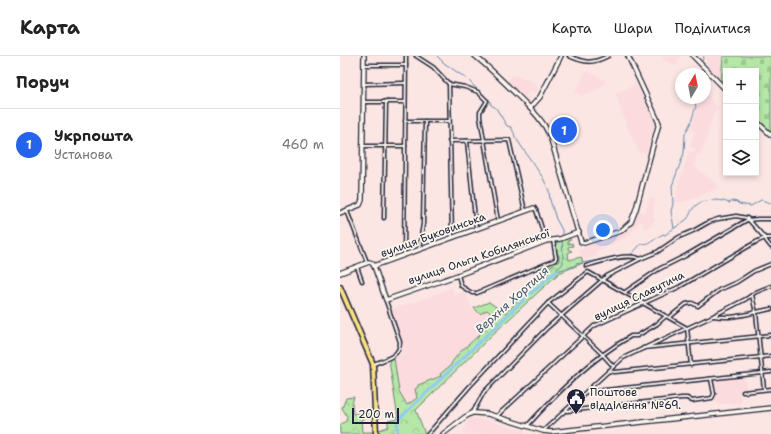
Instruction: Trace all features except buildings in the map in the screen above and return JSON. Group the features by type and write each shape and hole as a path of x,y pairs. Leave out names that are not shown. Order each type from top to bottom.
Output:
{"main road":[{"path":"340,287 341,294 373,364 376,434"}],"street":[{"path":"340,213 360,205 362,202 364,56"},
{"path":"404,256 406,56"},
{"path":"416,56 433,67 449,83 478,92 487,101 480,116 498,221"},
{"path":"475,56 494,72 544,124 550,136 581,242 584,243 620,232 632,220 659,123 628,56"},
{"path":"530,108 540,97 561,56"},
{"path":"568,56 587,62 596,62 608,56"},
{"path":"692,56 723,87"},
{"path":"364,65 406,66"},
{"path":"363,84 405,83"},
{"path":"449,83 452,238"},
{"path":"384,218 386,101"},
{"path":"364,102 405,102"},
{"path":"405,121 449,121"},
{"path":"419,250 423,224 425,121"},
{"path":"759,124 771,136"},
{"path":"449,141 507,139 509,141 525,211"},
{"path":"467,141 476,229"},
{"path":"363,146 405,146"},
{"path":"534,208 546,241"},
{"name":"вулиця Буковинська","path":"340,273 367,263 371,262 374,266 404,256 534,208"},
{"path":"347,211 367,263"},
{"path":"443,434 472,413 484,392 531,344 610,274 657,252 679,237 718,219 736,216 744,217 749,220 771,247"},
{"path":"625,292 655,272 749,220 771,219"},
{"name":"вулиця Ольги Кобилянської","path":"386,300 458,276 546,241 562,238 579,232"},
{"path":"765,238 771,238"},
{"name":"вулиця Славутича","path":"497,416 597,324 679,287 765,238"},
{"path":"458,276 461,286 472,294 477,293 555,260 553,240"},
{"path":"586,266 624,257 635,256 640,259"},
{"path":"670,317 686,304 692,303 698,306 719,290 737,282 754,271 771,264"},
{"path":"373,364 397,354 400,348 400,342 374,266"},
{"path":"357,267 362,281"},
{"path":"428,434 470,386 548,303 589,272 687,328 692,365"},
{"path":"538,434 566,411 608,370 623,358 713,316 756,292 771,286"},
{"path":"752,295 756,313 764,389"},
{"path":"548,303 603,354 613,366"},
{"path":"713,316 720,317 756,313 762,310 771,309"},
{"path":"527,426 562,388 603,354 631,336 637,336 657,324 666,316"},
{"path":"642,348 771,335"},
{"path":"608,370 615,372 771,356"},
{"path":"585,392 771,372"},
{"path":"566,411 682,398 692,401 712,398 714,393 711,378"},
{"path":"743,392 771,389"},
{"path":"472,413 485,413 497,416 543,431 561,431 771,408"}],"shaded area":[{"path":"664,56 680,56 677,65 662,60"},
{"path":"706,56 723,56 721,83 711,71 711,68 708,68 706,65"},
{"path":"588,71 606,81 600,88 581,95 575,92"},
{"path":"511,76 518,76 533,82 538,87 535,93 530,90 526,96 529,99 528,101 508,82"},
{"path":"636,84 655,121 646,154 639,152 626,124 616,94"},
{"path":"711,100 719,109 713,114 708,135 700,155 697,154 694,166 720,187 685,202 676,202 677,189 689,151 695,153 695,149 690,146 695,131 691,130 698,104 711,104"},
{"path":"650,197 655,200 653,217 655,220 649,227 643,227 643,222 640,221 630,235 596,251 597,256 582,260 579,250 584,249 584,244 620,232 628,226 636,209 645,213"},
{"path":"452,287 455,295 465,291 472,309 474,308 480,314 487,310 493,315 493,320 464,349 451,365 440,374 441,376 415,389 417,398 407,406 399,391 394,358 402,354 401,351 404,350 390,310 421,300"},
{"path":"745,377 747,390 741,390 741,403 720,404 715,400 712,381"},
{"path":"468,418 483,419 525,431 525,434 463,434"}],"green space":[{"path":"723,56 771,56 771,134 759,122 759,68 723,68 723,85 721,83"},
{"path":"569,238 571,240 568,241 568,244 572,243 573,246 568,247 568,249 572,251 568,253 569,260 581,257 583,263 559,273 492,335 416,410 425,434 394,434 393,432 379,434 379,430 388,427 388,421 398,419 389,360 394,358 399,391 407,405 417,398 415,389 418,385 441,376 440,374 451,365 460,352 493,320 493,315 487,310 480,314 474,308 489,302 505,313 513,306 523,293 549,273 547,268 559,261 559,255 555,254 553,242"},
{"path":"354,397 352,403 353,414 368,413 369,416 361,420 362,432 372,432 372,434 340,434 340,425 346,421 347,416 342,408 346,398"}],"waterway":[{"path":"437,56 444,63 467,79 485,97"},
{"path":"702,61 704,56"},
{"path":"489,99 491,105 496,108 507,126 511,127 515,137 543,178 549,191 550,200 556,219 562,230 563,263 556,272"},
{"path":"674,228 671,211 673,204 672,186 684,153 685,134 691,122 696,106 695,104"},
{"name":"Верхня Хортиця","path":"557,271 576,264 632,254 641,244 649,243 663,234 665,235 688,218 695,206 709,200 719,200 729,203 732,201 751,206 761,200 771,203"},
{"name":"Верхня Хортиця","path":"398,434 397,424 399,419 533,291 541,286 545,280 557,271"}],"place":[{"name":"Укрпошта","path":"564,130"},
{"name":"Поштове відділення №69.","path":"576,415"}]}
